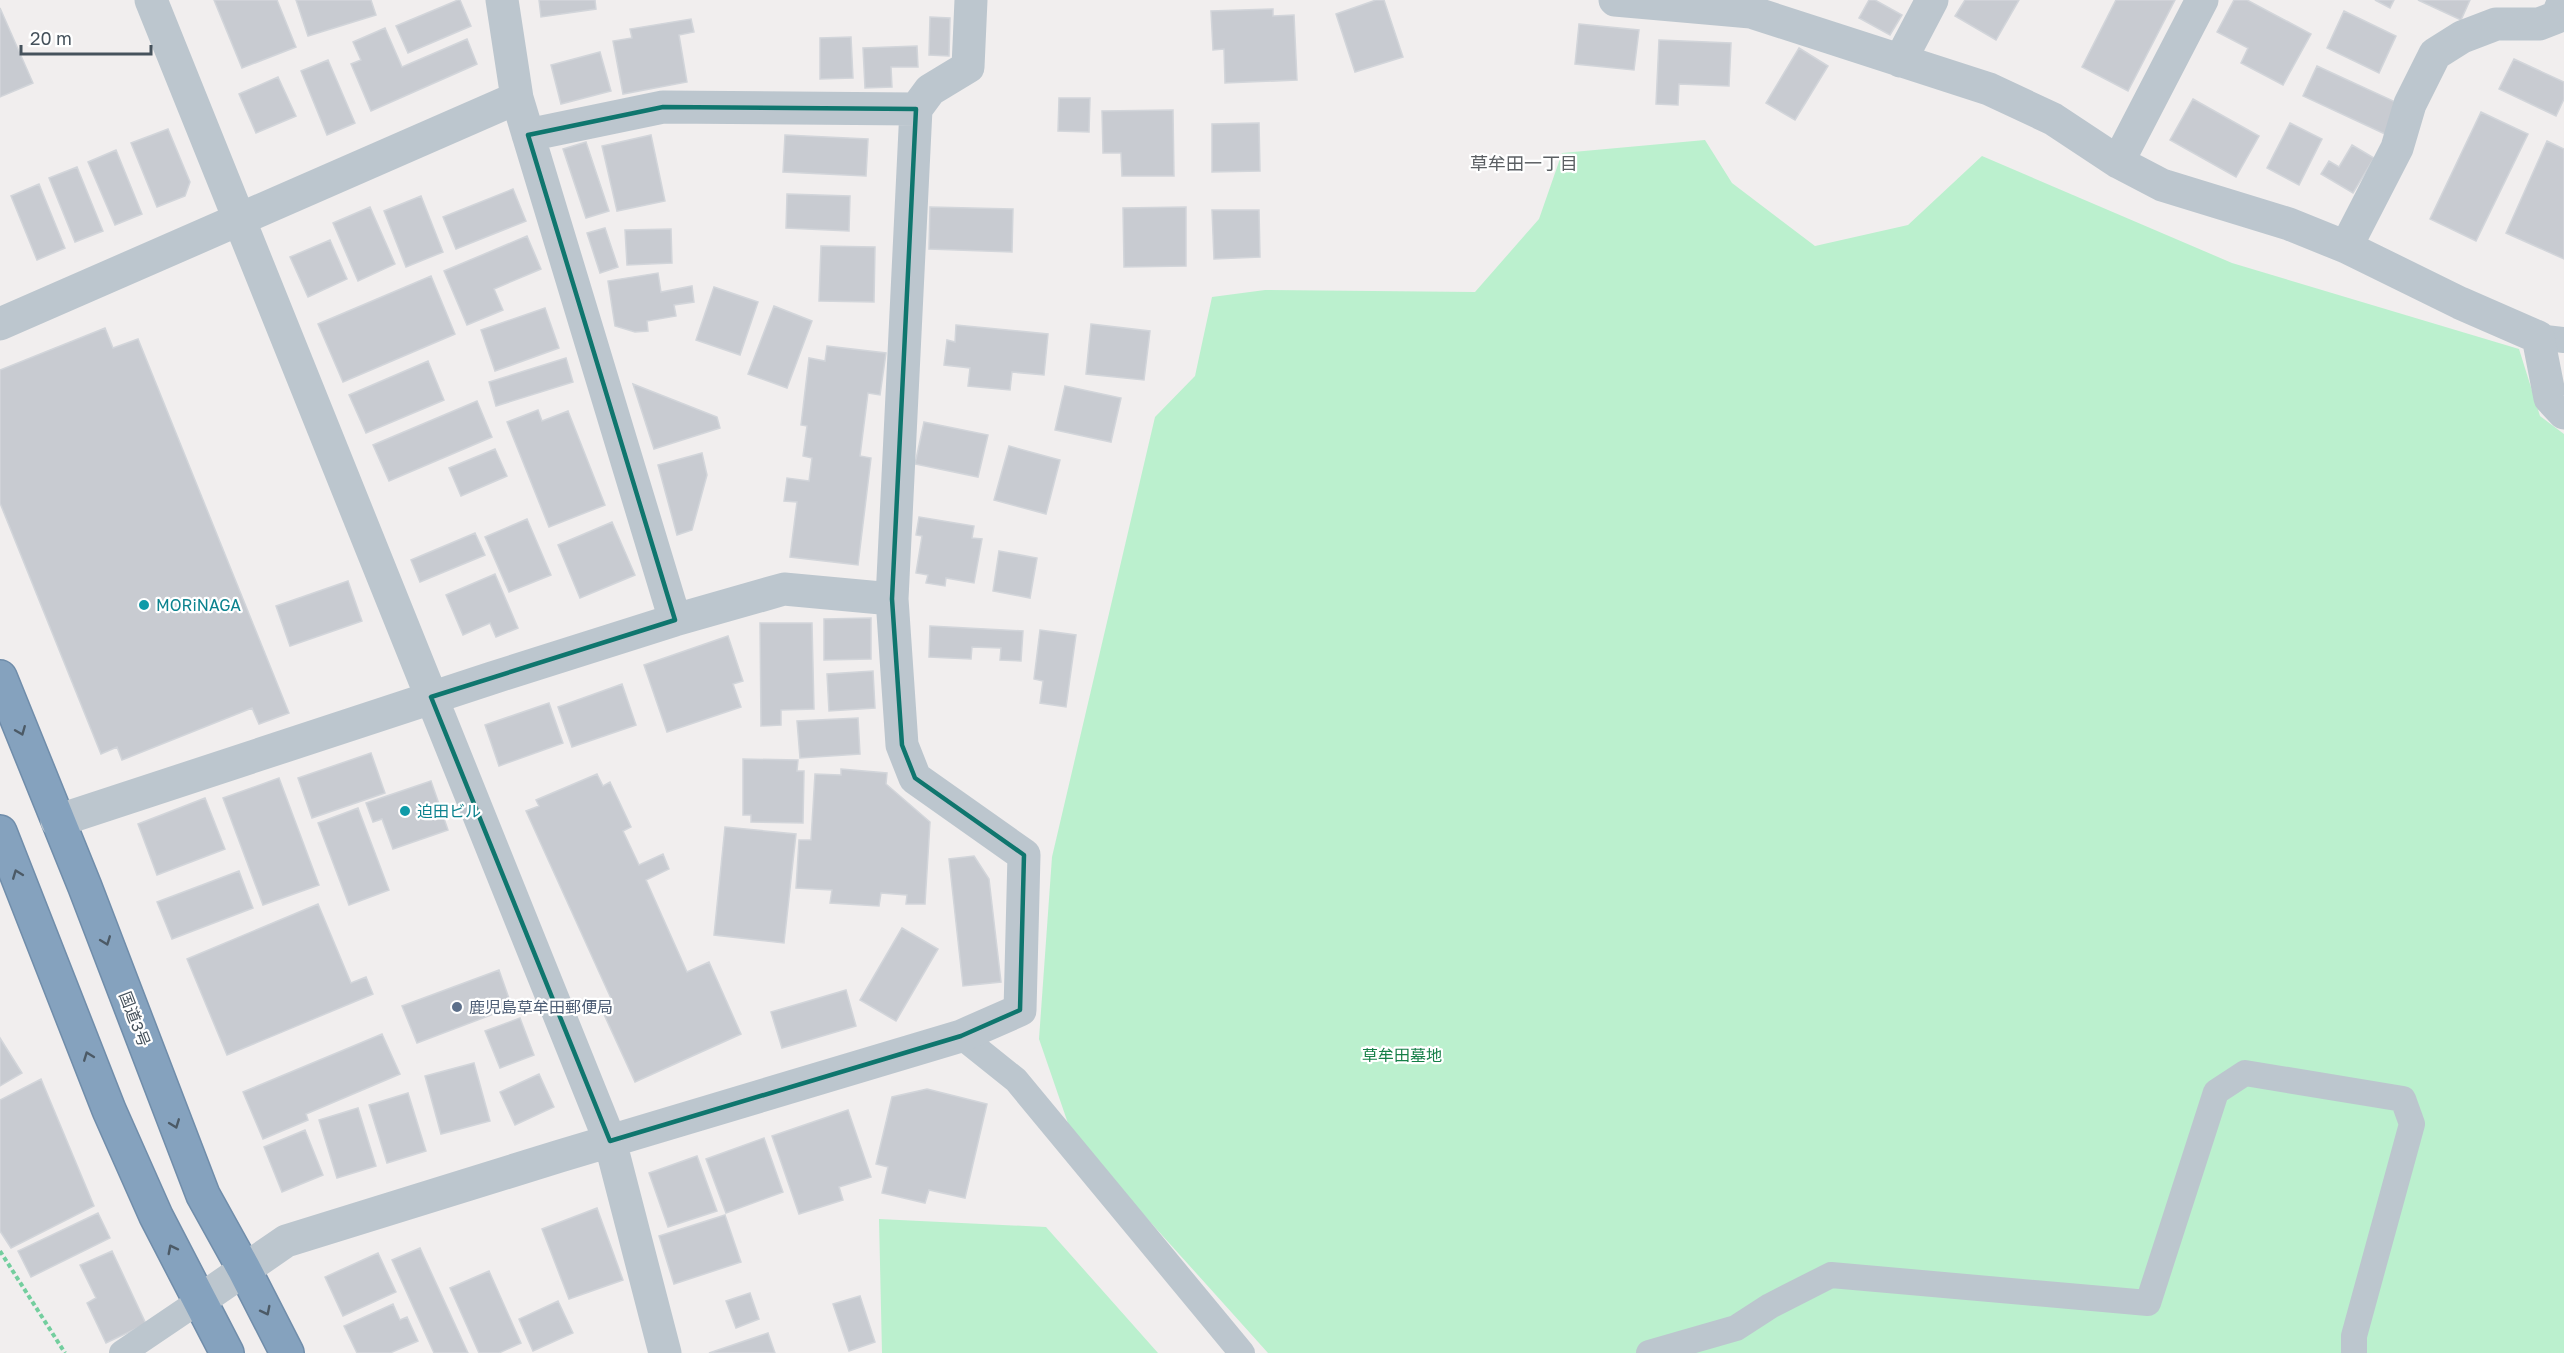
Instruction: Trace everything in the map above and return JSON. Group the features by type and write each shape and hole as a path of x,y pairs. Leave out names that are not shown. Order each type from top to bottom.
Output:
{"highway":[{"name":"国道3号","path":"0,677 85,887 203,1195 287,1353"},
{"path":"0,832 109,1110 156,1216 226,1353"}],"street":[{"path":"151,0 610,1141 665,1353"},
{"path":"501,0 517,98 675,620"},
{"path":"199,1301 286,1241 962,1036 1020,1010 1024,855 915,778 902,745 892,599 916,109 930,90 968,66 971,0"},
{"path":"1615,0 1678,3 1750,12 1999,94 2053,119 2118,162 2162,185 2289,224 2346,247 2460,303 2551,338 2550,398 2564,413"},
{"path":"1900,61 1932,0"},
{"path":"2118,162 2202,0"},
{"path":"2346,247 2397,148 2410,104 2435,54 2462,38 2496,24 2539,24 2562,12"},
{"path":"0,324 517,98"},
{"path":"528,135 663,107 916,109"},
{"path":"57,821 431,697 675,620 784,589 892,599"}],"lane":[{"path":"962,1036 1016,1080 1242,1353"},
{"path":"1649,1353 1736,1328 1770,1306 1831,1275 2148,1303 2216,1092 2245,1073 2403,1099 2412,1124 2354,1336 2354,1353"},
{"path":"122,1353 199,1301"}],"path":[{"path":"0,1251 65,1353"}],"highlighted area":[{"path":"663,107 916,109 892,599 902,745 915,778 1024,855 1020,1010 961,1036 610,1141 431,697 675,620 528,135"}],"green space":[{"name":"草牟田墓地","path":"1705,140 1732,183 1815,246 1908,225 1982,156 2232,263 2519,349 2540,416 2564,434 2564,1353 1268,1353 1072,1135 1039,1039 1052,857 1155,417 1195,376 1212,297 1265,290 1475,292 1539,219 1562,153"},
{"path":"879,1219 1046,1227 1158,1353 882,1353"}],"building":[{"path":"214,0 277,0 296,47 242,68"},
{"path":"296,0 371,0 376,15 308,36"},
{"path":"458,0 471,26 408,53 396,26"},
{"path":"539,0 595,0 596,9 541,17"},
{"path":"1376,0 1384,0 1403,57 1355,72 1336,14"},
{"path":"1869,0 1875,0 1902,15 1890,35 1859,18"},
{"path":"1965,0 2019,0 1996,40 1955,16"},
{"path":"2116,0 2175,0 2128,91 2082,67"},
{"path":"2234,0 2247,0 2311,34 2283,85 2241,63 2248,48 2217,32"},
{"path":"2375,0 2394,0 2390,8"},
{"path":"2418,0 2470,0 2461,20"},
{"path":"0,8 33,83 0,97"},
{"path":"1273,9 1273,16 1294,15 1297,80 1225,83 1224,49 1213,50 1211,11"},
{"path":"2344,11 2396,36 2379,73 2327,48"},
{"path":"930,17 950,18 949,56 929,55"},
{"path":"691,19 694,32 679,35 687,82 623,94 613,41 632,38 630,29"},
{"path":"1579,24 1639,30 1634,70 1575,64"},
{"path":"385,28 402,67 467,39 477,64 371,111 351,64 361,60 353,42"},
{"path":"851,37 853,78 820,79 820,38"},
{"path":"1659,40 1731,43 1729,86 1679,84 1678,105 1656,104"},
{"path":"917,46 918,67 891,67 892,87 865,88 863,48"},
{"path":"1799,48 1828,66 1795,120 1766,103"},
{"path":"600,52 611,91 561,104 551,65"},
{"path":"2514,59 2564,82 2564,99 2556,116 2499,89"},
{"path":"328,60 355,123 327,135 301,71"},
{"path":"2317,66 2402,105 2387,135 2303,96"},
{"path":"278,77 296,116 256,133 239,94"},
{"path":"1059,98 1090,98 1089,132 1058,131"},
{"path":"2193,99 2259,136 2236,177 2170,140"},
{"path":"1173,110 1174,176 1122,176 1121,153 1103,153 1102,111"},
{"path":"2481,112 2528,134 2476,241 2430,219"},
{"path":"1259,123 1260,171 1212,172 1212,124"},
{"path":"2290,123 2322,139 2299,185 2267,168"},
{"path":"168,129 190,182 185,196 157,207 131,143"},
{"path":"651,135 665,201 617,211 602,146"},
{"path":"785,135 868,139 866,176 783,172"},
{"path":"2547,141 2564,149 2564,259 2506,233"},
{"path":"586,142 609,211 586,218 563,149"},
{"path":"2352,145 2374,158 2353,193 2321,174 2329,161 2339,167"},
{"path":"116,150 142,214 115,225 88,162"},
{"path":"77,167 103,231 75,242 49,178"},
{"path":"39,184 65,248 37,260 11,196"},
{"path":"513,189 526,221 456,249 443,217"},
{"path":"787,194 850,196 849,231 786,228"},
{"path":"421,196 443,252 406,267 384,211"},
{"path":"370,207 395,264 358,281 333,223"},
{"path":"930,207 1013,209 1012,252 929,249"},
{"path":"1186,207 1186,266 1124,267 1123,208"},
{"path":"1212,210 1259,210 1260,257 1214,259"},
{"path":"605,228 618,267 600,273 587,233"},
{"path":"671,229 672,263 627,265 625,230"},
{"path":"527,236 541,269 494,289 503,310 467,325 444,271"},
{"path":"330,240 347,279 308,297 290,257"},
{"path":"821,246 875,247 874,302 819,301"},
{"path":"658,273 661,292 692,286 694,302 674,305 676,316 647,321 648,331 635,332 615,326 608,281"},
{"path":"431,276 455,334 343,382 318,324"},
{"path":"714,287 758,302 740,355 696,340"},
{"path":"774,306 812,321 787,388 748,374"},
{"path":"545,308 559,348 495,371 481,330"},
{"path":"1091,324 1150,331 1144,380 1086,374"},
{"path":"956,325 1048,334 1044,375 1012,372 1010,390 968,386 970,368 944,365 947,340 955,342"},
{"name":"MORiNAGA","path":"105,328 113,348 138,339 289,713 259,724 252,708 122,760 117,747 101,754 0,503 0,370"},
{"path":"827,346 886,353 880,395 868,393 860,456 871,458 858,565 790,557 797,502 784,501 787,478 809,481 812,458 803,456 807,426 801,425 809,358 825,361"},
{"path":"566,358 573,382 496,406 489,382"},
{"path":"428,361 444,400 366,433 349,395"},
{"path":"633,384 717,417 720,428 654,449"},
{"path":"1065,386 1121,398 1111,442 1055,430"},
{"path":"477,401 492,437 389,481 373,445"},
{"path":"538,410 542,421 568,411 605,505 549,527 507,422"},
{"path":"924,422 988,435 978,477 915,464"},
{"path":"1009,446 1060,460 1046,514 994,500"},
{"path":"495,449 507,476 461,496 449,468"},
{"path":"702,453 707,475 692,530 677,535 658,465"},
{"path":"919,517 974,526 972,538 982,539 974,583 946,578 945,586 926,583 928,575 916,573 922,536 916,535"},
{"path":"527,519 551,575 509,592 485,537"},
{"path":"612,522 635,575 580,598 558,545"},
{"path":"475,533 485,555 420,582 411,560"},
{"path":"999,551 1037,558 1030,598 993,591"},
{"path":"495,574 518,628 496,637 490,623 463,635 446,595"},
{"path":"348,581 362,621 290,646 276,606"},
{"path":"871,618 871,659 824,660 824,619"},
{"path":"760,623 812,623 814,709 781,710 781,725 761,726"},
{"path":"930,626 1023,631 1021,661 1000,660 1001,648 972,647 971,659 929,657"},
{"path":"1040,630 1076,635 1066,707 1040,703 1043,681 1034,679"},
{"path":"728,636 743,681 733,684 741,707 667,732 644,665"},
{"path":"873,671 875,708 829,711 827,674"},
{"path":"622,684 636,725 572,747 558,707"},
{"path":"549,703 563,743 499,766 485,725"},
{"path":"858,718 860,754 800,758 797,721"},
{"path":"371,753 385,793 312,818 298,778"},
{"path":"743,759 798,760 797,771 804,771 803,823 751,822 751,815 743,815"},
{"path":"841,769 887,773 886,784 930,822 925,904 906,904 907,895 881,893 879,906 830,903 832,890 796,888 799,840 811,840 815,774 841,775"},
{"path":"597,774 603,786 610,782 631,827 623,831 639,865 663,854 669,869 646,880 687,972 709,962 741,1034 635,1082 602,1010 614,1005 526,811 539,806 536,800"},
{"path":"279,778 319,885 263,905 223,798"},
{"name":"迫田ビル","path":"431,781 448,830 393,849 382,819 373,822 366,803"},
{"path":"205,798 225,849 157,875 138,824"},
{"path":"358,808 389,890 349,905 318,823"},
{"path":"725,827 796,834 784,943 714,935"},
{"path":"974,856 989,879 1001,982 963,986 949,859"},
{"path":"239,871 253,908 172,939 157,902"},
{"path":"318,904 351,983 366,977 373,994 227,1055 187,959"},
{"path":"902,928 938,949 896,1021 860,1000"},
{"name":"鹿児島草牟田郵便局","path":"499,970 512,1007 417,1043 402,1006"},
{"path":"846,990 856,1026 782,1048 771,1012"},
{"path":"520,1018 534,1055 500,1068 485,1031"},
{"path":"382,1034 400,1074 306,1114 308,1120 263,1139 243,1092"},
{"path":"0,1038 22,1073 0,1086"},
{"path":"474,1063 490,1121 441,1134 425,1076"},
{"path":"539,1074 554,1107 515,1125 500,1092"},
{"path":"41,1079 94,1206 11,1248 0,1231 0,1100"},
{"path":"927,1089 987,1104 965,1198 929,1190 925,1203 882,1193 888,1167 876,1164 892,1097"},
{"path":"408,1093 426,1151 387,1163 369,1105"},
{"path":"358,1108 376,1166 337,1178 319,1120"},
{"path":"848,1110 871,1177 839,1187 843,1200 799,1214 772,1136"},
{"path":"305,1130 323,1175 282,1192 264,1147"},
{"path":"764,1138 783,1192 726,1213 706,1159"},
{"path":"697,1156 717,1211 668,1227 649,1173"},
{"path":"597,1208 623,1280 569,1299 542,1229"},
{"path":"98,1213 110,1238 31,1277 18,1251"},
{"path":"725,1215 741,1262 674,1284 659,1236"},
{"path":"420,1248 468,1353 434,1353 392,1260"},
{"path":"112,1251 146,1324 106,1343 87,1303 96,1298 80,1265"},
{"path":"378,1253 396,1292 343,1316 325,1277"},
{"path":"489,1271 521,1343 499,1353 479,1353 450,1288"},
{"path":"750,1293 759,1319 736,1328 726,1301"},
{"path":"860,1296 875,1342 849,1351 833,1304"},
{"path":"558,1301 573,1333 533,1351 519,1319"},
{"path":"393,1304 400,1320 407,1317 418,1341 390,1353 357,1353 344,1326"},
{"path":"768,1333 775,1353 709,1353"}],"place":[{"name":"MORiNAGA","path":"144,605"},
{"name":"迫田ビル","path":"405,811"},
{"name":"鹿児島草牟田郵便局","path":"457,1007"}],"district":[{"name":"草牟田一丁目","path":"1524,164"}]}
